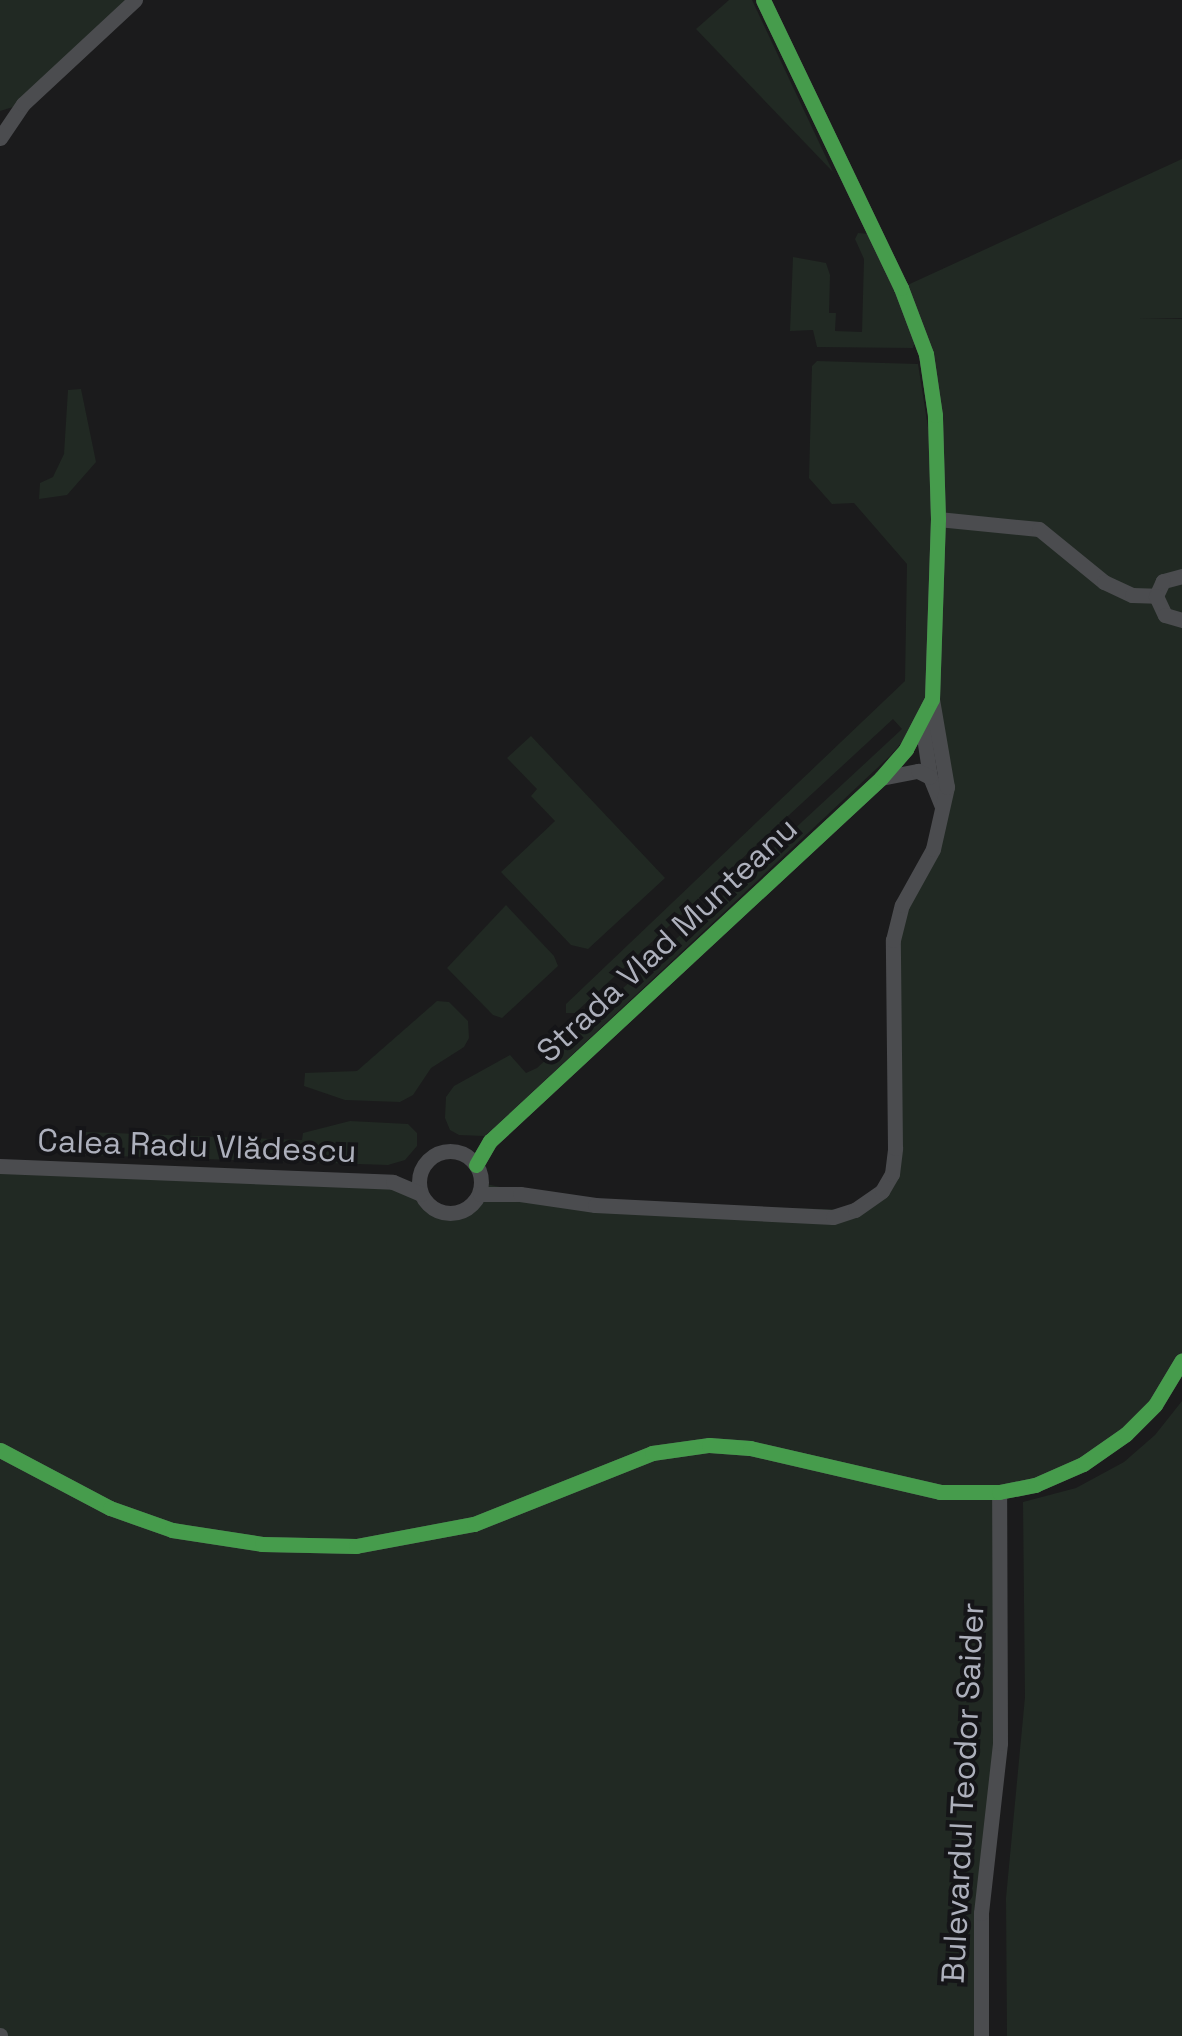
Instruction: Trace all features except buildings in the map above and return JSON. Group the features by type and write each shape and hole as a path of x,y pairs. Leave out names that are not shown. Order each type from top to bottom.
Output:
{"street":[{"path":"0,138 24,104 134,0"},
{"path":"480,1194 520,1194 594,1205 833,1216 873,1200 892,1174 893,940 902,906 933,849 946,767 932,700 938,519 935,416 926,354 900,288 763,0"},
{"path":"0,111 24,104"},
{"path":"938,519 1039,529 1104,582 1132,595 1156,596"},
{"path":"1182,576 1162,581 1156,596 1165,616 1182,620"},
{"path":"881,778 906,749 932,700"},
{"path":"922,724 930,777 942,810"},
{"path":"906,749 924,748 946,767"},
{"path":"881,778 918,771 930,777"},
{"name":"Strada Vlad Munteanu","path":"473,1164 490,1142 881,778"},
{"path":"480,1194 468,1209 451,1214 434,1209 422,1194 422,1169 436,1154 473,1164 520,1194"},
{"path":"473,1164 480,1194"},
{"name":"Calea Radu Vlădescu","path":"0,1166 392,1182 422,1194"},
{"name":"Calea Radu Vlădescu","path":"392,1182 422,1169"},
{"path":"0,1450 110,1508 172,1530 310,1547 356,1546 434,1535 474,1524 652,1453 709,1445 786,1456 914,1488 999,1492 1056,1478 1107,1449 1155,1404 1182,1360"},
{"name":"Bulevardul Teodor Saider","path":"981,2036 981,1913 1000,1743 999,1492"}],"shaded area":[{"path":"0,0 135,0 23,104 0,111"},
{"path":"729,0 752,0 833,172 696,29"},
{"path":"1182,159 1182,318 1139,319 1182,319 1182,1360 1174,1378 1107,1449 999,1493 995,1794 981,2036 0,2036 0,1166 419,1182 429,1205 451,1214 475,1202 482,1183 563,1201 855,1210 892,1174 893,940 933,849 947,787 932,699 935,415 901,288"},
{"path":"858,233 869,234 916,339 913,348 817,347 813,330 790,331 793,257 826,263 830,275 829,313 836,313 835,331 862,332 864,259 855,239"},
{"path":"817,361 918,364 932,453 928,694 909,734 890,756 492,1130 484,1136 459,1135 450,1130 445,1118 446,1097 454,1086 510,1055 526,1073 537,1068 902,729 893,719 575,1013 566,1013 566,1004 905,681 907,564 854,503 832,504 809,478 812,366"},
{"path":"81,389 96,462 67,495 39,499 40,483 53,477 64,454 68,390"},
{"path":"531,736 665,878 588,949 571,945 501,872 555,821 531,796 537,789 507,758"},
{"path":"506,905 554,956 558,966 502,1018 493,1015 447,968"},
{"path":"437,1001 449,1002 468,1021 469,1038 464,1047 431,1068 413,1095 400,1102 345,1100 304,1086 305,1073 357,1071"},
{"path":"350,1121 408,1124 417,1133 417,1146 405,1160 388,1165 83,1155 85,1132 302,1140 303,1133"},
{"path":"1182,1401 1182,2036 1007,2036 1006,1898 1025,1697 1023,1502 1076,1488 1124,1462 1155,1435"}],"cycle path":[{"path":"476,1165 490,1141 881,778 906,749 932,699 938,519 935,415 926,354 901,288 763,0"},
{"path":"0,1450 110,1508 172,1530 262,1544 356,1546 474,1524 652,1453 709,1445 750,1448 940,1492 999,1492 1035,1485 1083,1464 1126,1434 1155,1405 1182,1360"}]}
